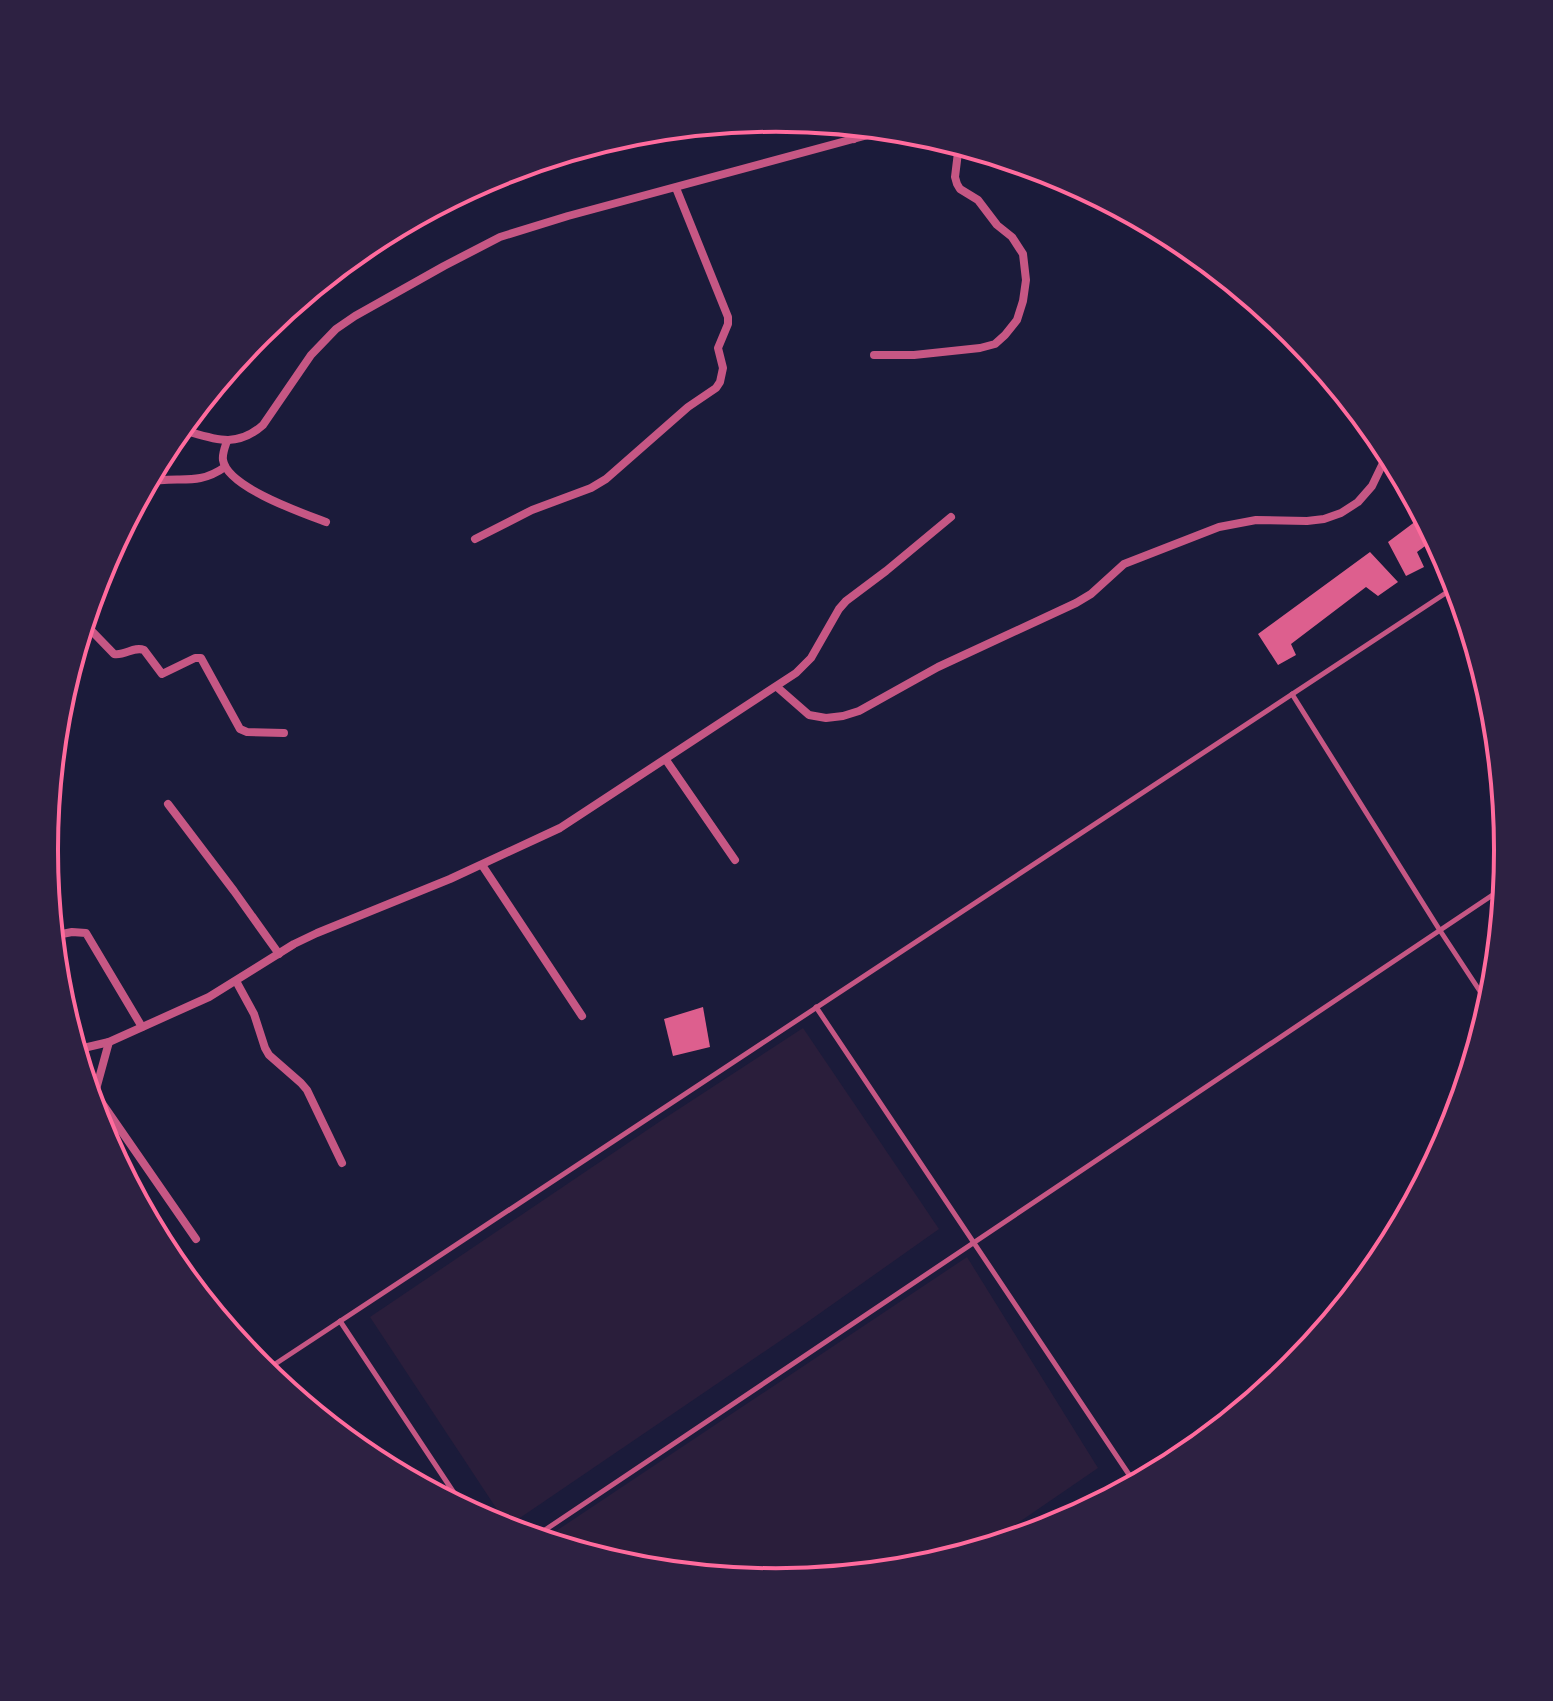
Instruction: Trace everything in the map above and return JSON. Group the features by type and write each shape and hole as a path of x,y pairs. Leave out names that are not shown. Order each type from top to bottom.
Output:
{"street":[{"path":"192,432 227,441 254,433 263,425 311,355 336,329 500,237 861,137"},
{"path":"874,355 914,355 980,348 995,344 1017,320 1026,280 1023,254 982,204 960,189 955,177 958,155"},
{"path":"475,539 532,510 591,488 606,479 720,382 723,368 718,348 728,317 676,188"},
{"path":"227,441 223,459 225,467 237,481 275,502 326,522"},
{"path":"777,687 809,715 826,718 859,711 938,667 1076,603 1091,594 1124,564 1219,527 1256,520 1307,521 1341,513 1358,502 1372,486 1382,464"},
{"path":"160,481 207,478 225,467"},
{"path":"86,1048 109,1042 209,997 317,933 482,865 560,828 796,673 811,658 846,601 951,517"},
{"path":"92,632 114,654 121,655 141,648 162,674 201,658 240,729 284,733"},
{"path":"666,760 735,860"},
{"path":"168,804 279,954"},
{"path":"482,865 582,1016"},
{"path":"63,934 86,933 142,1027"},
{"path":"236,981 254,1014 265,1048 274,1061 307,1090 342,1163"},
{"path":"97,1083 109,1042"},
{"path":"112,1122 196,1239"}],"lane":[{"path":"274,1365 1446,593"},
{"path":"1292,694 1481,992"},
{"path":"544,1530 1493,894"},
{"path":"816,1007 1129,1477"},
{"path":"340,1321 453,1492"},
{"path":"1165,1455 1183,1443"}],"shaded area":[{"path":"803,1028 939,1229 517,1520 499,1513 370,1317"},
{"path":"967,1257 1098,1468 1005,1531 962,1545 870,1563 776,1569 683,1563 591,1545 553,1533"}],"building":[{"path":"1415,522 1426,545 1417,552 1424,567 1406,576 1388,542"},
{"path":"1370,552 1398,582 1378,596 1366,587 1291,644 1296,655 1278,665 1258,634"},
{"path":"703,1007 710,1047 673,1056 664,1019"}]}
